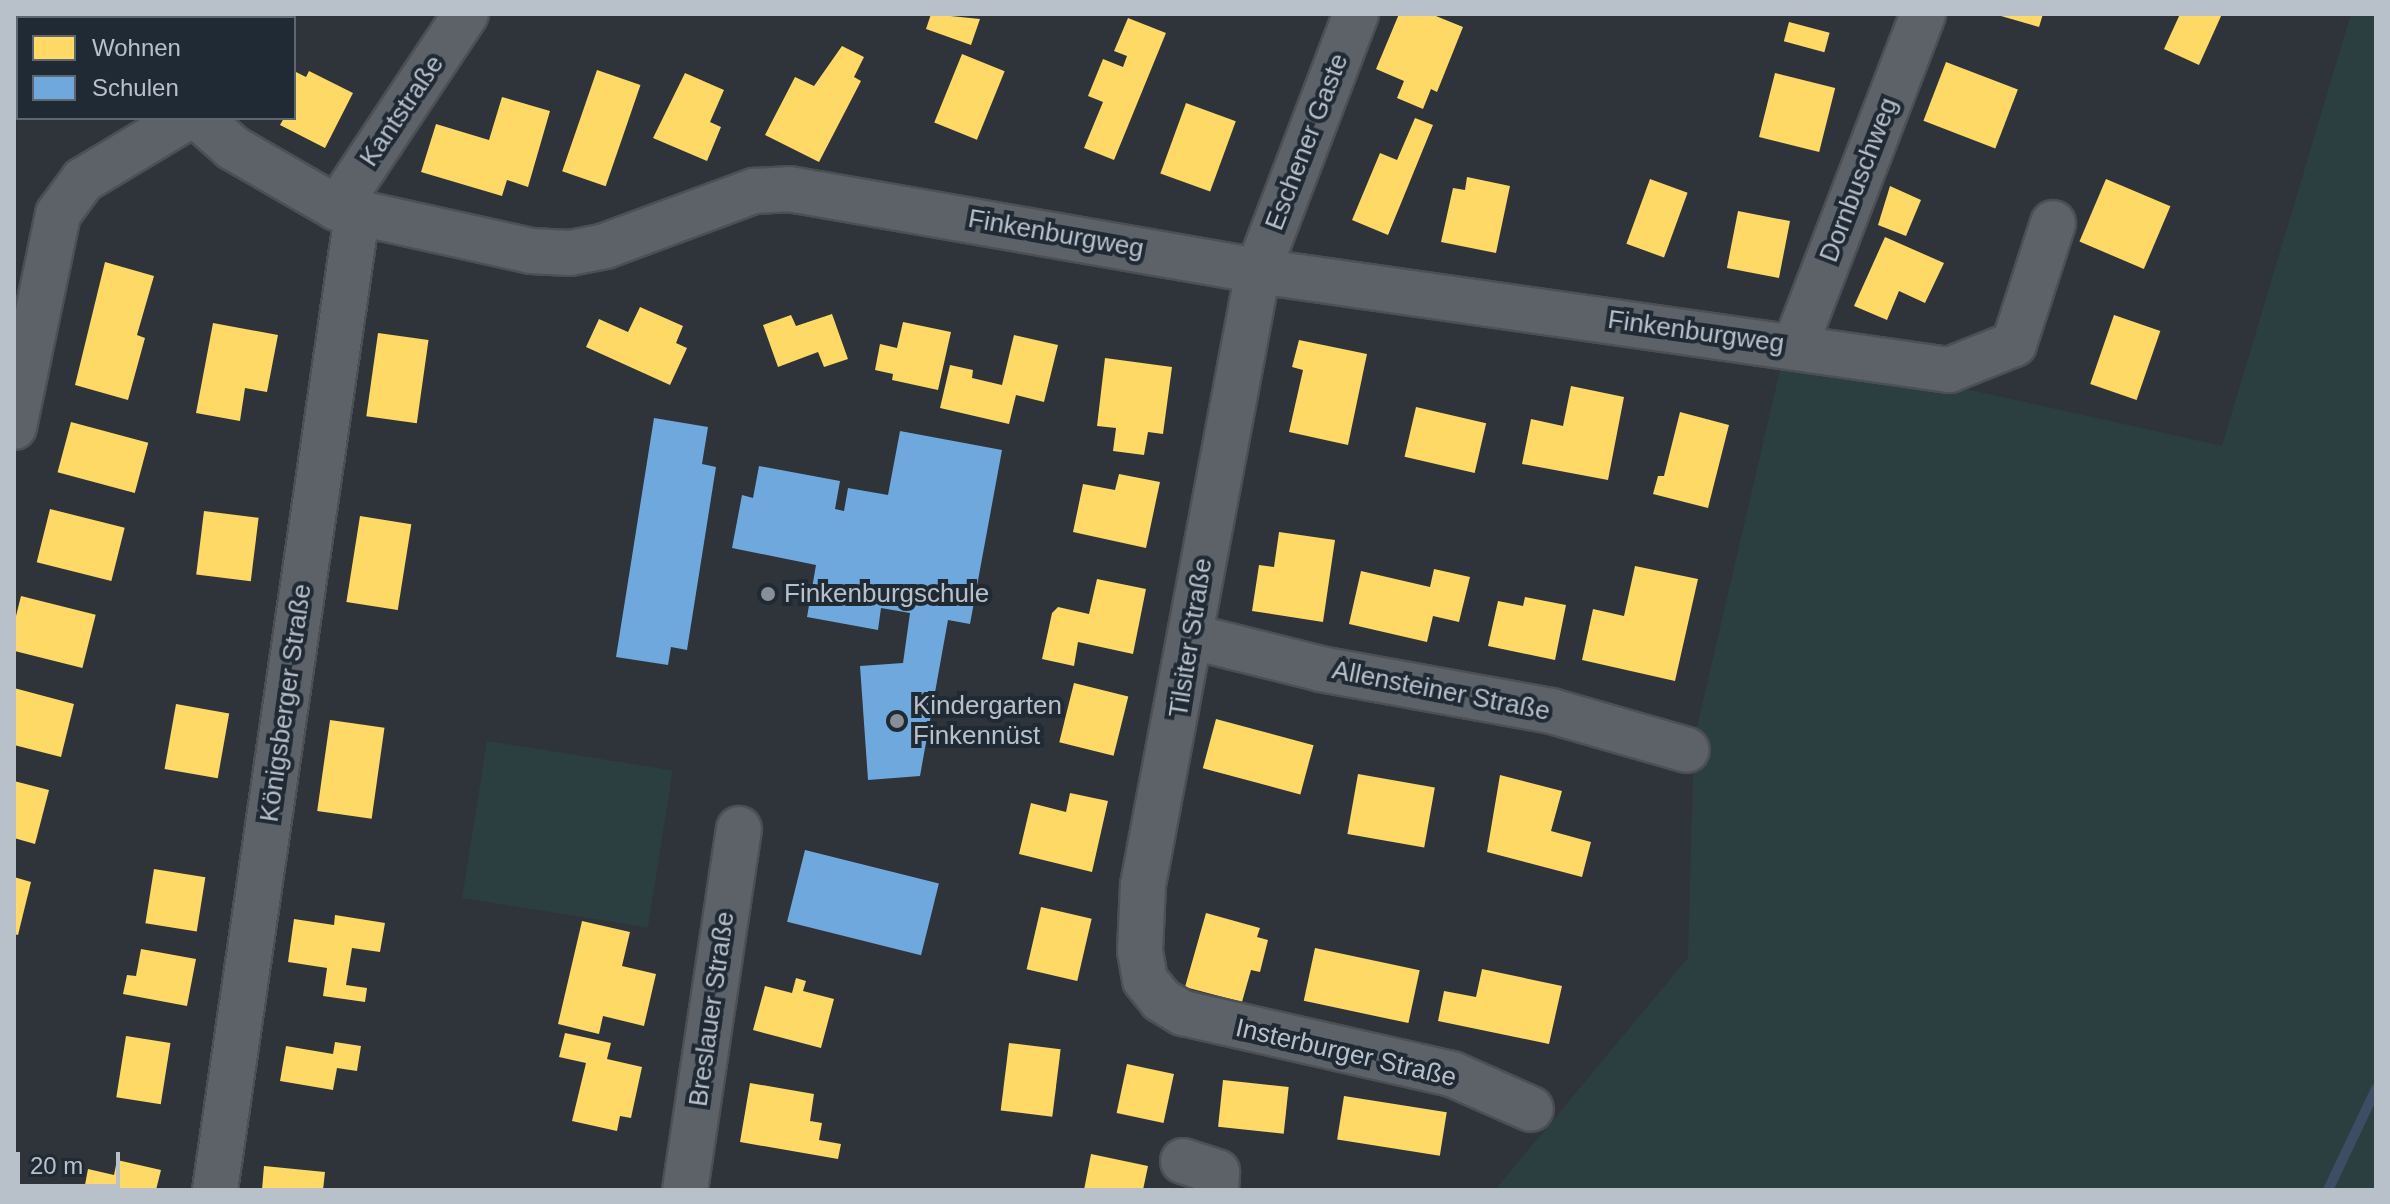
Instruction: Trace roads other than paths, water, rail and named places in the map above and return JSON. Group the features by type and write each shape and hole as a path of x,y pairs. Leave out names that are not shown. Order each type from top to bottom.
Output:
{"street":[{"name":"Kantstraße","path":"347,212 466,14"},
{"name":"Eschener Gaste","path":"1258,271 1356,14"},
{"name":"Dornbuschweg","path":"1795,346 1923,14"},
{"path":"14,427 58,214 83,180 183,120"},
{"name":"Finkenburgweg","path":"201,120 233,148 347,212 531,251 570,253 754,191 789,189 1258,271 1949,370 2014,344 2053,223"},
{"name":"Königsberger Straße","path":"215,1190 347,212"},
{"name":"Tilsiter Straße","path":"1161,1000 1145,980 1142,965 1143,885 1193,637 1258,271"},
{"name":"Allensteiner Straße","path":"1193,637 1321,669 1551,711 1687,750"},
{"name":"Breslauer Straße","path":"685,1190 739,829"},
{"name":"Insterburger Straße","path":"1161,1000 1210,1022 1452,1074 1531,1109"},
{"path":"1183,1161 1217,1172 1216,1190"}],"waterway":[{"path":"2328,1190 2376,1089"}],"place":[{"name":"Finkenburgschule","path":"768,594"},
{"name":"Kindergarten Finkennüst","path":"897,721"}]}
